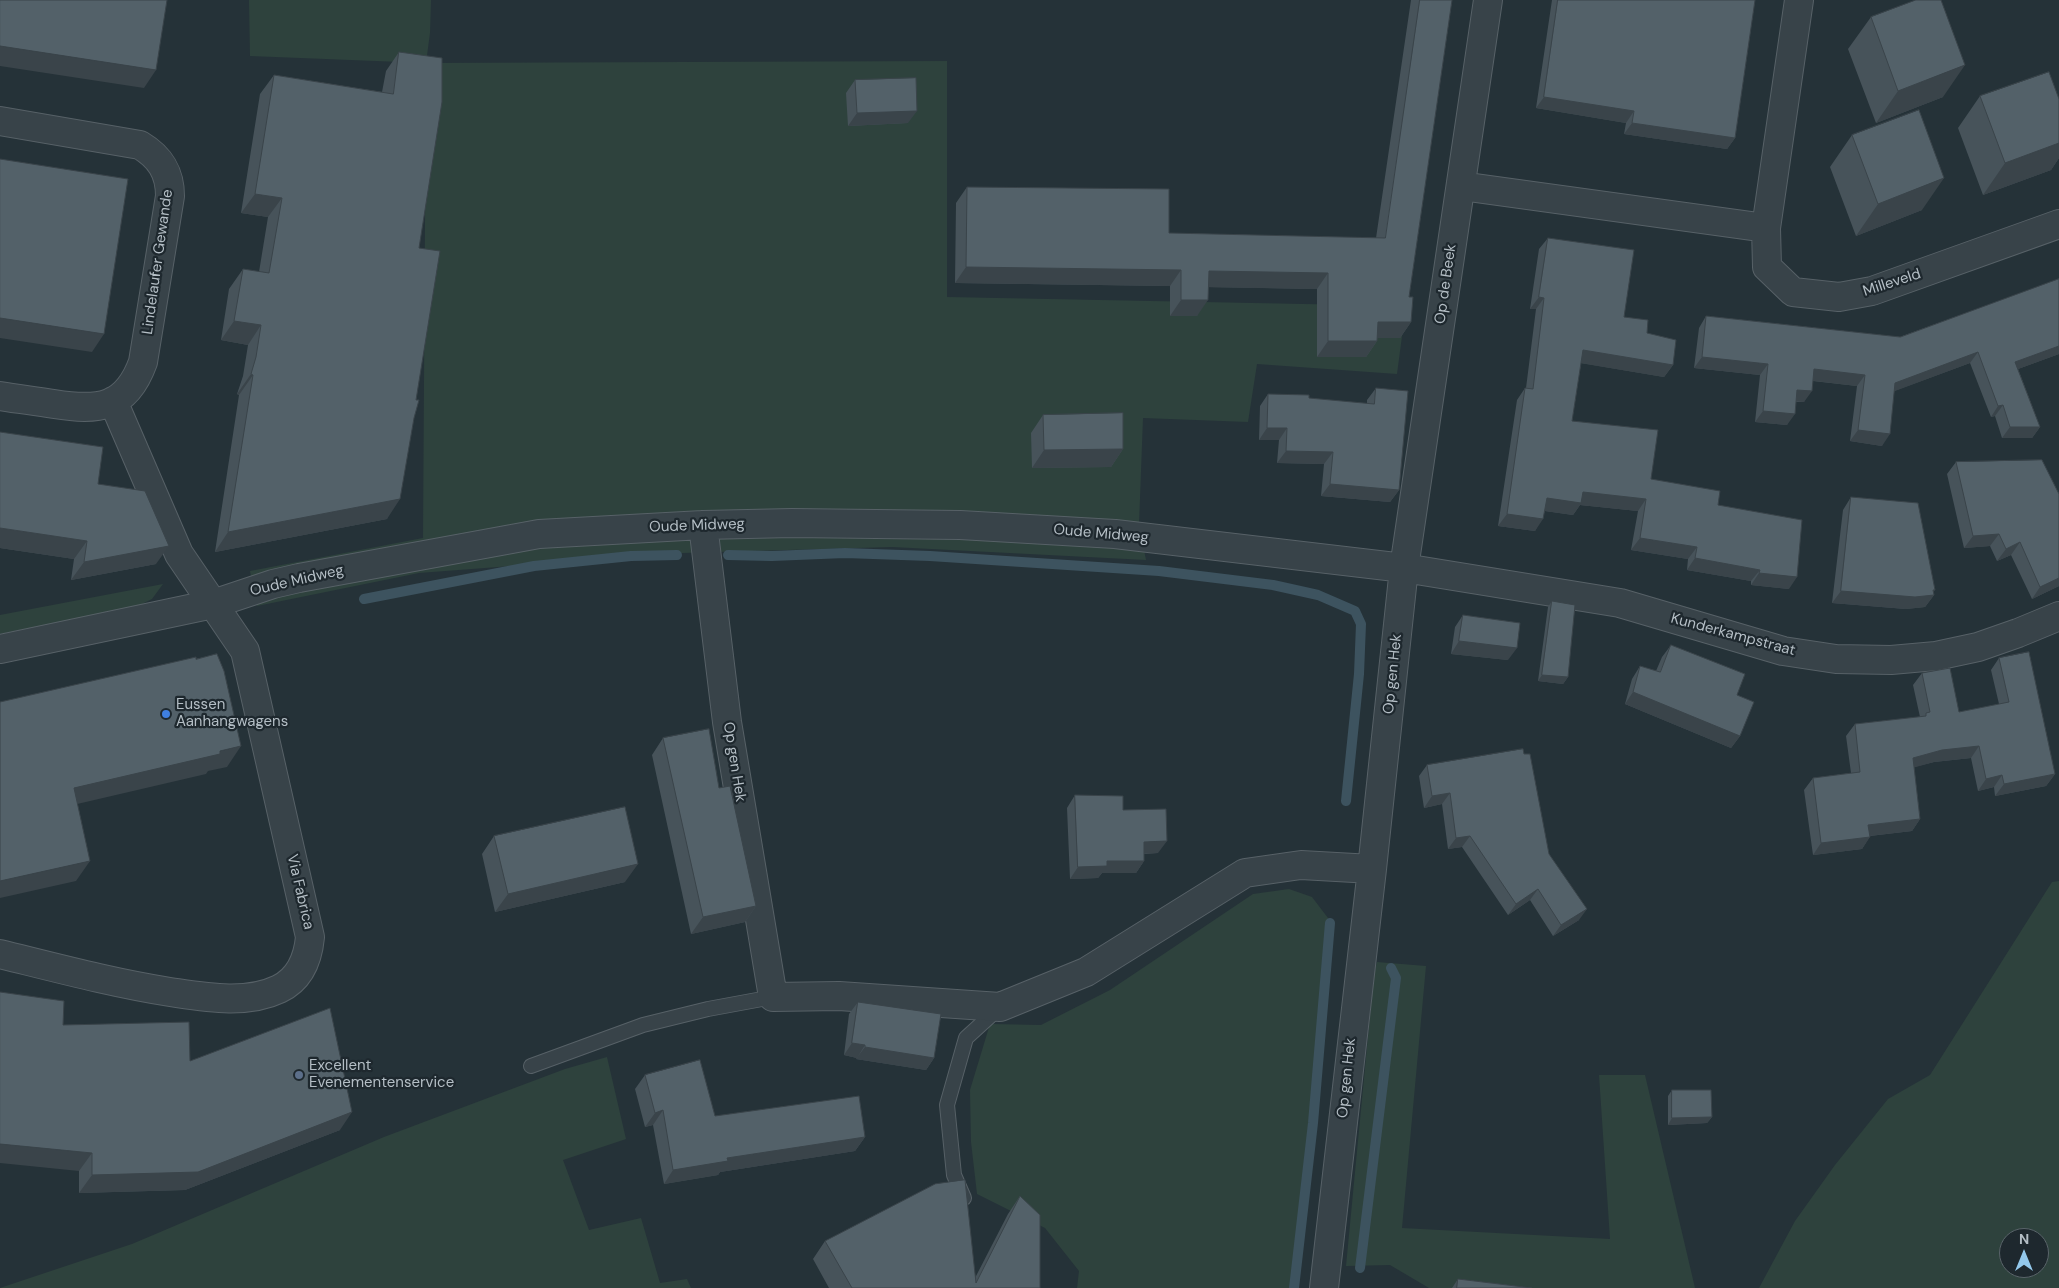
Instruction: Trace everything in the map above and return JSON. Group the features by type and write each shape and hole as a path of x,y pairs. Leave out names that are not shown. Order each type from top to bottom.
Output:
{"street":[{"name":"Op de Beek","path":"1404,568 1488,0"},
{"name":"Milleveld","path":"1800,0 1766,228 1767,267 1793,292 1839,298 1872,291 2059,224"},
{"name":"Lindelaufer Gewande","path":"0,121 140,144 160,160 170,183 170,196 143,362 133,384 124,394 100,407 85,408 0,396"},
{"path":"1461,186 1766,228"},
{"path":"113,401 179,554 213,604"},
{"name":"Oude Midweg","path":"0,649 213,604 273,584 300,578 539,534 704,525 792,523 960,525 1086,532 1404,568"},
{"name":"Op gen Hek","path":"704,525 727,722 773,997"},
{"name":"Kunderkampstraat","path":"1404,568 1620,603 1783,651 1836,659 1892,660 1936,656 1978,647 2059,616"},
{"name":"Op gen Hek","path":"1324,1288 1404,568"},
{"name":"Via Fabrica","path":"0,954 125,985 220,1000 265,994 280,989 293,980 302,967 308,952 310,936 245,651 213,604"},
{"path":"773,997 839,996 1000,1007 1086,972 1245,873 1301,865 1372,869"}],"lane":[{"path":"531,1066 644,1025 708,1008 773,997"},
{"path":"967,1205 954,1175 947,1105 966,1038 1000,1007"}],"green space":[{"path":"249,0 431,0 430,33 426,63 250,56"},
{"path":"947,61 947,297 1406,306 1397,374 1257,364 1248,422 1143,418 1139,525 1146,560 892,547 683,553 419,573 257,606 250,571 423,538 426,63"},
{"path":"163,584 152,599 136,607 0,634 0,615"},
{"path":"2059,881 2059,1288 1759,1288 1795,1221 1835,1165 1888,1099 1930,1075 2052,882"},
{"path":"1289,889 1312,897 1328,918 1321,1051 1296,1288 1077,1288 1079,1271 1045,1228 977,1194 971,1142 970,1090 990,1024 1041,1025 1110,990 1253,894"},
{"path":"1377,962 1426,966 1402,1228 1610,1239 1599,1075 1645,1075 1695,1288 1429,1288 1390,1265 1346,1266 1374,974"},
{"path":"607,1057 626,1139 563,1160 589,1230 641,1218 660,1283 687,1279 691,1288 0,1288 132,1244 384,1137 565,1069"}],"building":[{"path":"0,0 167,0 156,70 0,46"},
{"path":"1420,0 1452,0 1409,297 1413,297 1411,322 1378,322 1377,341 1328,341 1328,273 1209,271 1208,300 1181,300 1181,270 966,267 967,187 1169,189 1169,233 1385,238"},
{"path":"1558,0 1755,0 1735,138 1632,123 1634,111 1544,97"},
{"path":"1916,0 1941,0 1965,65 1898,91 1871,17"},
{"path":"399,52 442,58 442,102 419,248 440,251 416,400 419,400 414,418 400,499 228,532 253,375 251,374 261,325 234,321 243,269 269,273 282,198 255,194 274,75 393,94"},
{"path":"2049,72 2059,99 2059,143 2005,163 1980,96"},
{"path":"916,78 917,111 857,113 855,80"},
{"path":"1919,110 1944,178 1878,204 1852,135"},
{"path":"0,159 128,179 104,334 0,318"},
{"path":"1548,238 1634,250 1624,317 1648,320 1647,333 1676,340 1673,365 1583,350 1572,421 1658,430 1651,479 1720,491 1718,505 1802,520 1797,577 1759,573 1760,570 1695,558 1697,547 1640,538 1646,499 1583,492 1581,503 1547,498 1543,519 1507,514 1525,388 1533,389 1544,298 1539,297"},
{"path":"2059,279 2059,346 2015,362 2040,427 2010,427 2003,405 1998,406 1978,352 1895,383 1890,434 1858,430 1865,375 1814,369 1812,391 1797,390 1795,414 1763,411 1768,364 1702,357 1706,316 1900,337"},
{"path":"1376,388 1408,391 1399,490 1330,484 1333,452 1286,451 1287,428 1267,428 1268,394 1309,395 1309,398 1374,404"},
{"path":"1123,413 1123,449 1044,450 1043,415"},
{"path":"0,432 103,447 98,484 145,491 169,546 84,562 87,541 0,528"},
{"path":"2042,460 2059,494 2059,578 2040,587 2020,542 2006,549 1999,534 1973,536 1956,462"},
{"path":"1851,497 1918,503 1935,590 1933,590 1934,595 1915,597 1841,591"},
{"path":"1552,601 1575,605 1568,677 1542,675"},
{"path":"1463,615 1520,623 1517,648 1459,641"},
{"path":"1671,645 1745,674 1737,695 1754,702 1740,736 1633,692 1640,666 1660,672"},
{"path":"2029,652 2055,774 2004,784 2002,775 1986,779 1979,746 1942,750 1913,758 1920,819 1868,825 1870,837 1821,843 1813,778 1860,772 1855,724 1926,716 1926,713 1930,712 1922,673 1950,668 1959,712 2009,702 1999,658"},
{"path":"217,654 224,671 241,746 220,751 220,754 74,788 90,861 0,881 0,702 196,657 196,659"},
{"path":"709,729 719,788 730,786 756,906 703,917 663,738"},
{"path":"1523,749 1524,754 1530,754 1549,854 1587,909 1561,925 1538,889 1516,904 1470,836 1456,838 1450,793 1432,796 1427,765"},
{"path":"1075,795 1123,796 1123,810 1166,809 1167,841 1144,842 1144,861 1107,861 1107,866 1078,867"},
{"path":"625,807 638,864 508,894 494,836"},
{"path":"0,992 64,1001 63,1025 189,1022 190,1061 330,1008 352,1112 198,1172 92,1175 92,1153 0,1144"},
{"path":"858,1002 941,1014 934,1058 865,1047 865,1045 852,1043"},
{"path":"700,1060 715,1116 859,1096 865,1137 727,1158 728,1161 673,1170 663,1110 655,1113 645,1075"},
{"path":"1672,1090 1711,1090 1712,1117 1672,1118"},
{"path":"965,1180 976,1283 1020,1196 1040,1215 1040,1288 852,1288 825,1241 935,1184"},
{"path":"1458,1279 1532,1288 1457,1288"}],"waterway":[{"path":"728,555 772,556 845,553 930,556 1159,571 1273,585 1318,595 1355,611 1361,624 1359,674 1346,801"},
{"path":"364,599 534,566 631,556 677,555"},
{"path":"1294,1288 1313,1123 1330,923"},
{"path":"1360,1268 1396,978 1391,968"}],"place":[{"name":"Eussen Aanhangwagens","path":"166,714"},
{"name":"Excellent Evenementenservice","path":"299,1075"}]}
